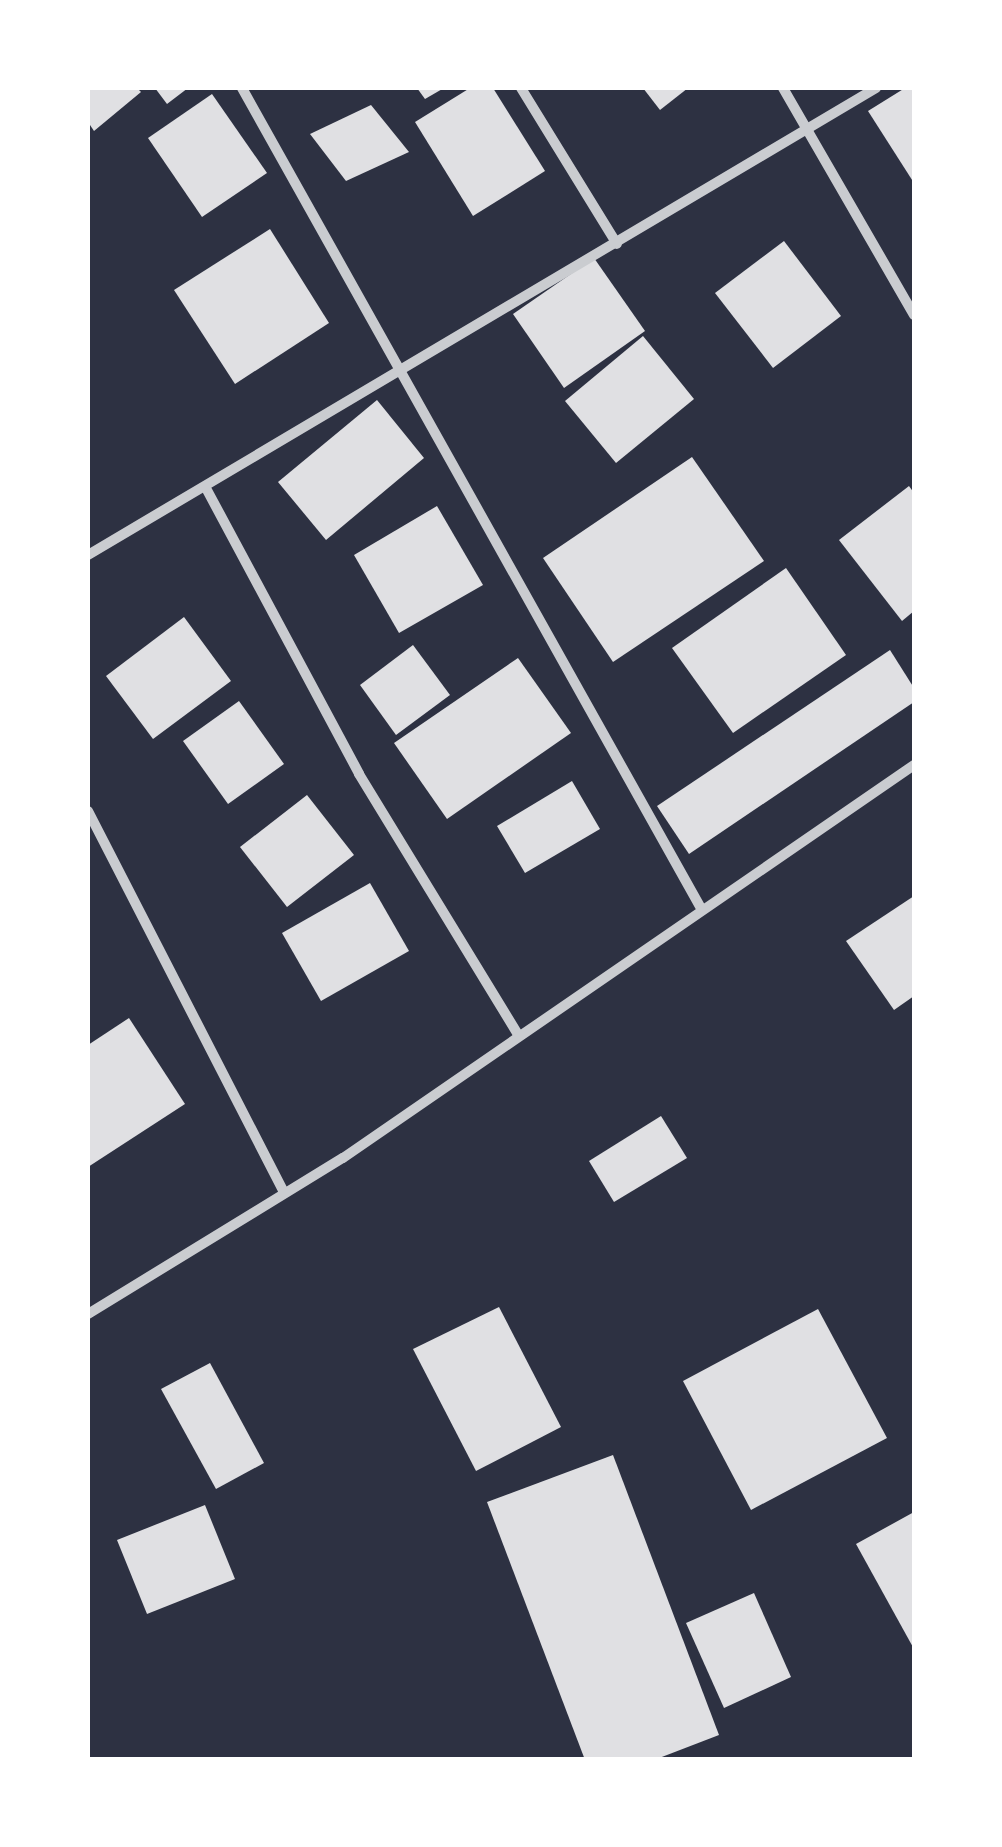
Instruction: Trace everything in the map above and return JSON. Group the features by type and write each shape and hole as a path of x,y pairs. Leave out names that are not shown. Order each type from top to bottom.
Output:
{"street":[{"path":"242,88 405,371 702,910"},
{"path":"522,88 617,244"},
{"path":"782,88 914,315"},
{"path":"88,555 207,490 876,88"},
{"path":"207,490 359,774 520,1036"},
{"path":"88,1314 283,1191 343,1158 914,765"},
{"path":"88,811 283,1191"}],"building":[{"path":"88,88 137,88 141,92 94,131 88,122"},
{"path":"155,88 188,88 167,104"},
{"path":"417,88 444,88 425,99"},
{"path":"470,88 493,88 545,171 473,216 415,122"},
{"path":"643,88 688,88 660,110"},
{"path":"905,88 914,88 914,183 868,111"},
{"path":"212,94 267,173 202,217 148,138"},
{"path":"371,105 409,152 346,181 310,134"},
{"path":"270,229 329,323 235,384 174,290"},
{"path":"784,241 841,316 773,368 715,293"},
{"path":"594,258 645,331 564,388 513,314"},
{"path":"643,336 694,399 616,463 565,401"},
{"path":"377,400 424,458 326,540 278,482"},
{"path":"692,457 764,561 613,662 543,558"},
{"path":"909,486 914,493 914,611 902,621 839,540"},
{"path":"437,506 483,585 399,633 354,555"},
{"path":"786,568 846,655 733,733 672,648"},
{"path":"184,617 231,681 153,739 106,676"},
{"path":"413,645 450,695 396,735 360,685"},
{"path":"890,650 914,688 914,702 689,854 657,806"},
{"path":"518,658 571,733 447,819 394,743"},
{"path":"239,701 284,764 228,804 183,741"},
{"path":"572,781 600,829 525,873 497,826"},
{"path":"307,795 354,855 287,907 240,847"},
{"path":"370,883 409,951 321,1001 282,933"},
{"path":"914,896 914,996 894,1010 846,941"},
{"path":"129,1018 185,1104 88,1167 88,1045"},
{"path":"661,1116 687,1158 614,1202 589,1161"},
{"path":"499,1307 561,1427 476,1471 413,1349"},
{"path":"818,1309 887,1438 751,1510 683,1381"},
{"path":"210,1363 264,1463 216,1489 161,1389"},
{"path":"613,1455 719,1735 654,1760 585,1760 487,1502"},
{"path":"205,1505 235,1579 147,1614 117,1540"},
{"path":"914,1512 914,1649 856,1544"},
{"path":"754,1593 791,1677 724,1708 686,1623"}]}
